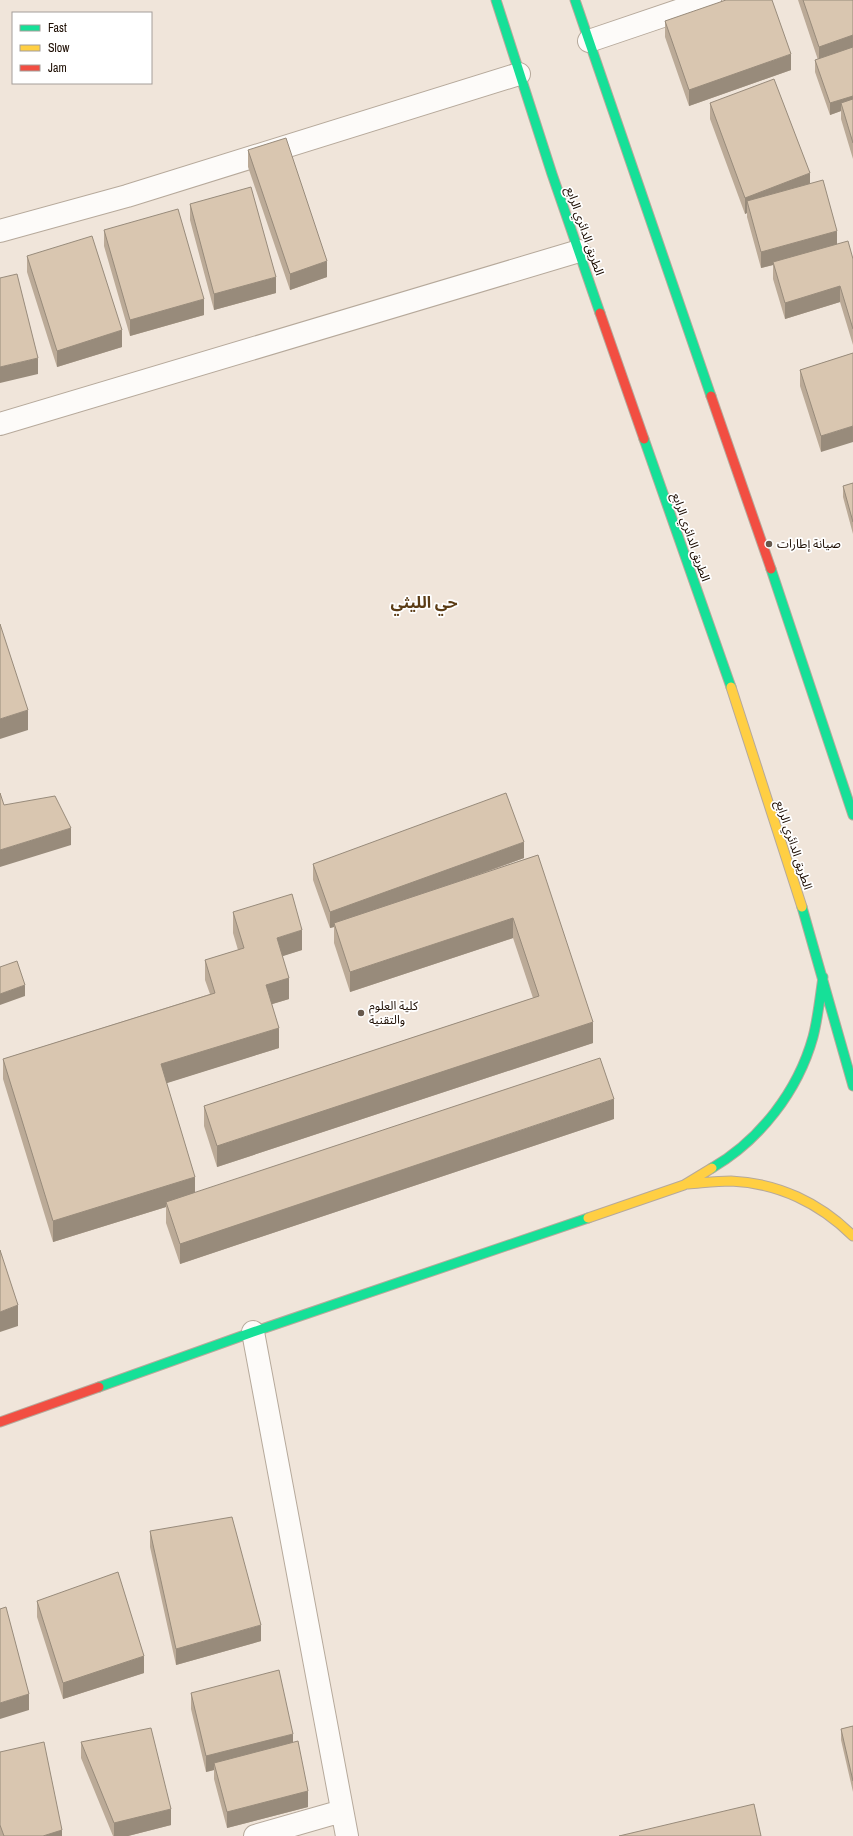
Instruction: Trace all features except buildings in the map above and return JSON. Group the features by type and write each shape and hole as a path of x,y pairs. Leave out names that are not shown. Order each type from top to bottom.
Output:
{"main road":[{"name":"الطريق الدائري الرابع","path":"496,0 519,74 579,251 733,692 823,976 853,1086"},
{"path":"575,0 800,655 853,815"},
{"path":"0,1422 253,1332 684,1185 733,1154 761,1128 784,1100 807,1054 817,1020 823,976"},
{"path":"684,1185 731,1181 770,1187 807,1200 841,1222 853,1236"}],"street":[{"path":"589,41 710,0"},
{"path":"0,231 127,196 519,74"},
{"path":"0,424 579,251"},
{"path":"253,1332 346,1836"},
{"path":"255,1836 342,1811"}],"traffic: fast":[{"path":"496,0 552,174 600,313"},
{"path":"575,0 711,396"},
{"path":"644,439 731,687"},
{"path":"771,569 853,815"},
{"path":"802,907 853,1086"},
{"path":"712,1168 730,1157 746,1143 775,1112 787,1095 798,1076 813,1037 818,1015 823,977"},
{"path":"99,1387 253,1332 588,1218"}],"traffic: slow":[{"path":"731,687 802,907"},
{"path":"588,1218 684,1185 712,1168"},
{"path":"688,1184 731,1181 765,1186 782,1191 797,1197 827,1214 853,1236"}],"traffic: jam":[{"path":"600,313 644,439"},
{"path":"711,396 771,569"},
{"path":"0,1422 99,1387"}],"place":[{"name":"صيانة إطارات","path":"769,544"},
{"name":"كلية العلوم والتقنية","path":"361,1013"}],"district":[{"name":"حي الليثي","path":"424,602"}]}
